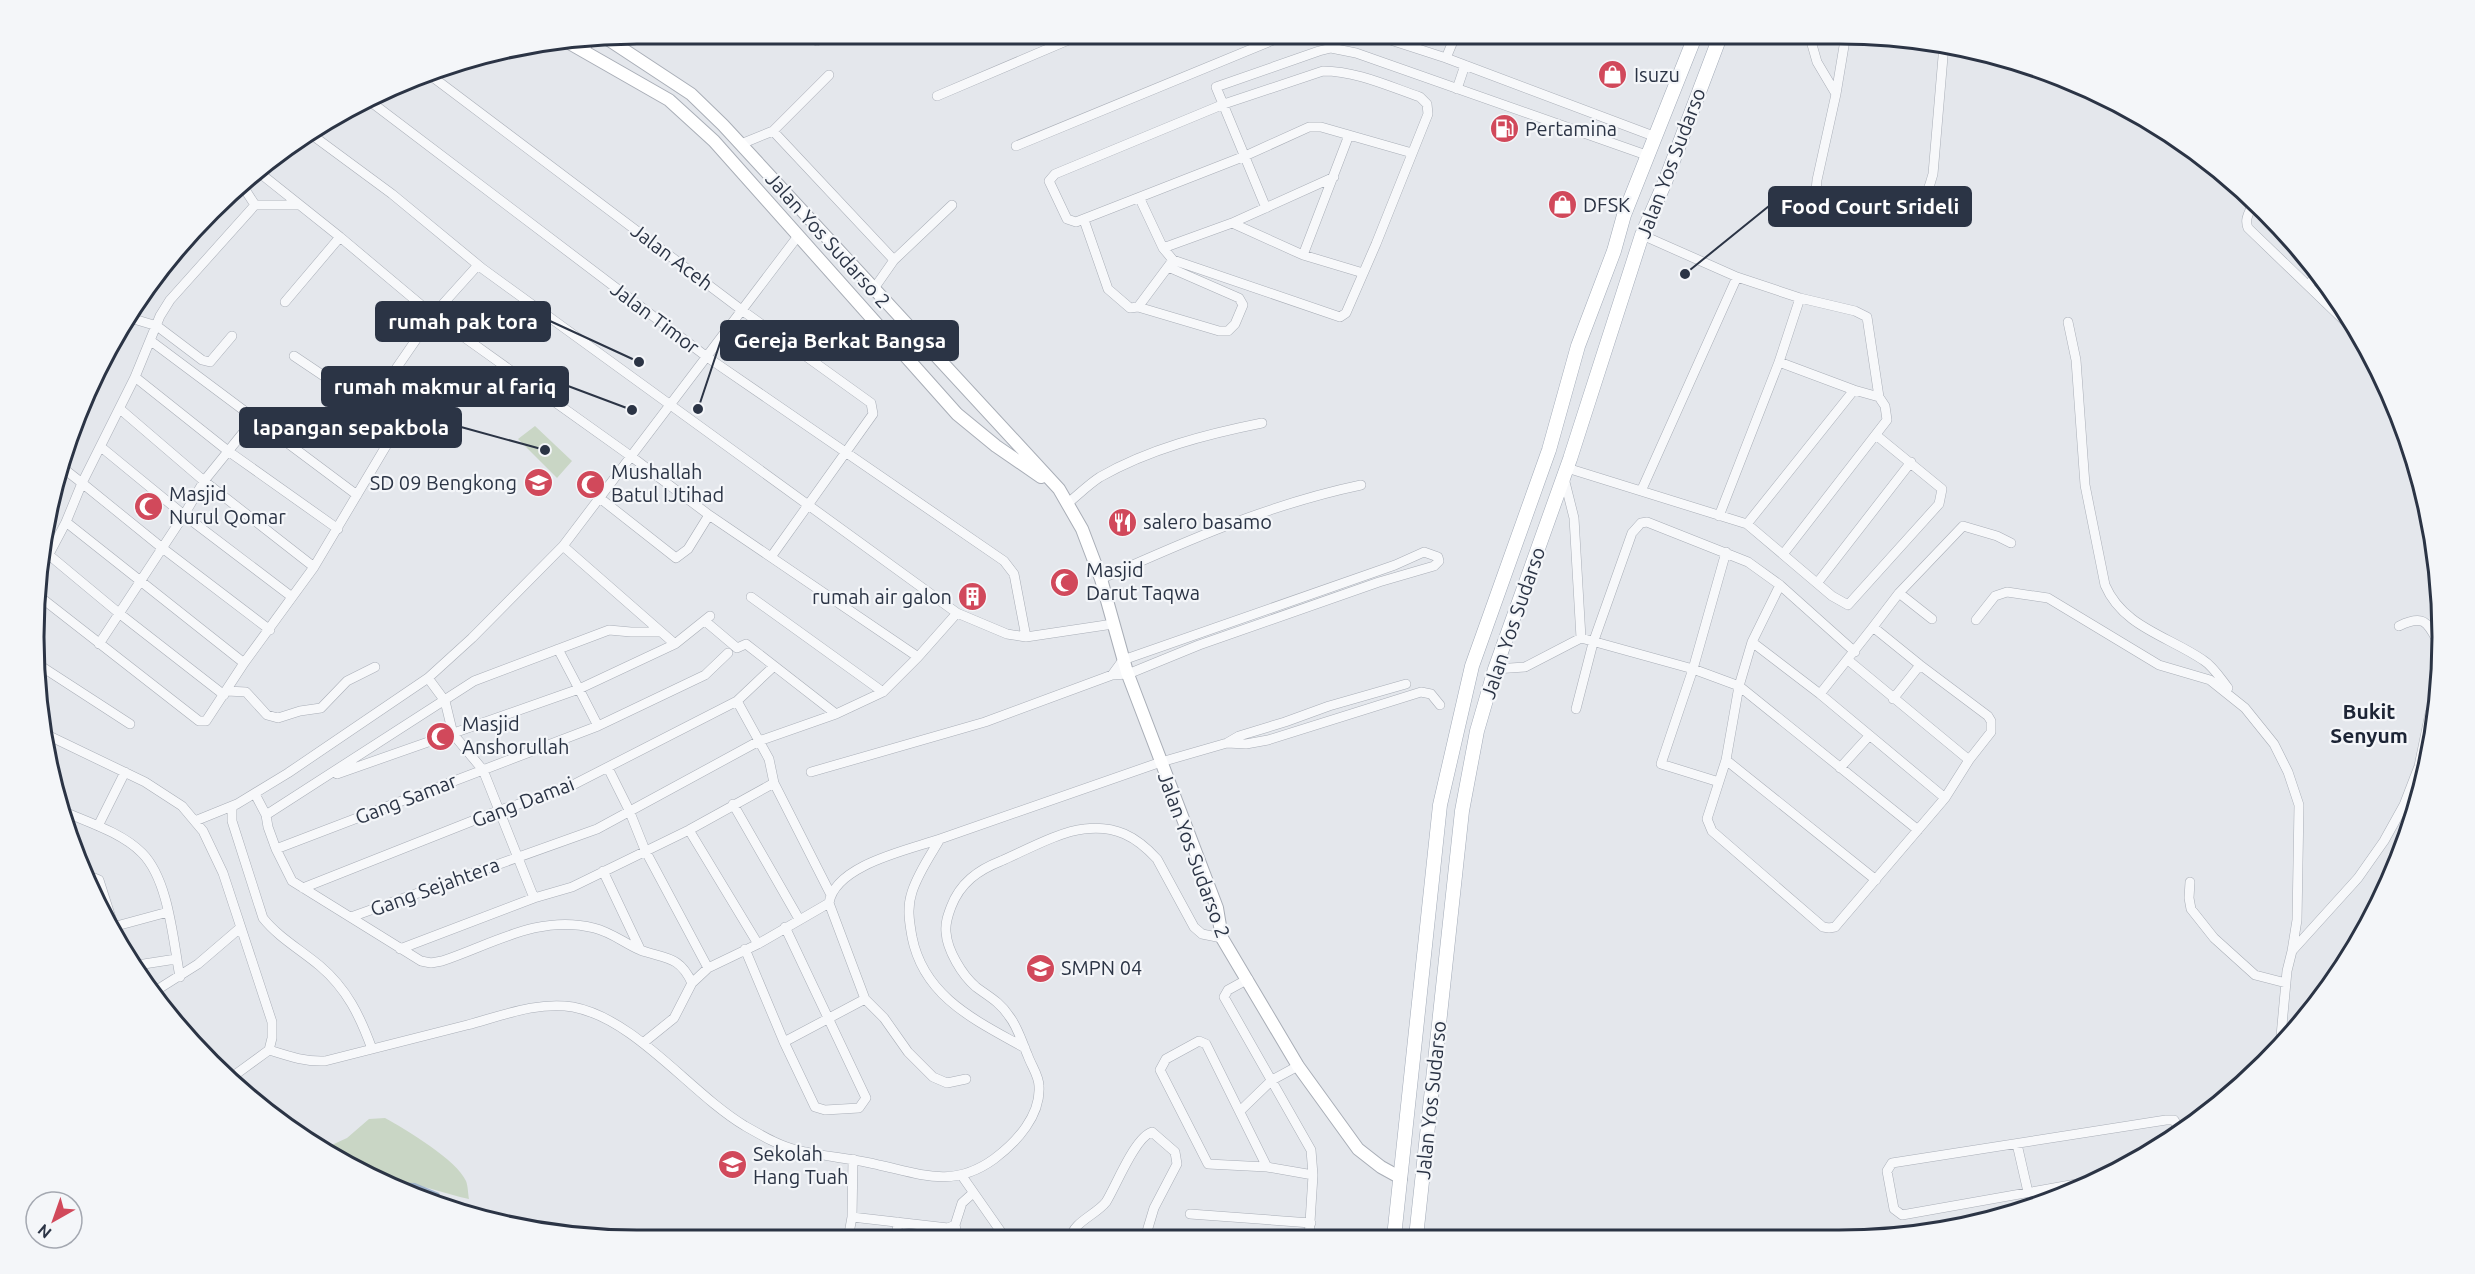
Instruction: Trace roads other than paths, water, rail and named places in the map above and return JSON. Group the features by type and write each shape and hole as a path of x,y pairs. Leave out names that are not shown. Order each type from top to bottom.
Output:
{"main road":[{"name":"Jalan Yos Sudarso","path":"1395,1230 1433,863 1440,806 1454,737 1472,666 1549,450 1578,346 1614,251 1624,215 1692,44"},
{"name":"Jalan Yos Sudarso","path":"1417,1230 1462,811 1475,742 1495,669 1566,473 1642,235 1665,182 1717,44"},
{"path":"587,53 596,45"},
{"name":"Jalan Yos Sudarso 2","path":"616,45 691,94 741,144 873,290 1059,489 1082,529 1101,579 1123,660 1217,908 1222,938 1298,1066 1358,1149 1381,1167 1401,1178"},
{"path":"587,53 588,46"},
{"name":"Jalan Yos Sudarso 2","path":"577,47 647,86 682,111 714,141 957,414 996,446 1059,489"},
{"path":"1642,174 1665,182"},
{"path":"1614,251 1634,260"},
{"path":"847,292 862,278"},
{"path":"1454,737 1475,742"},
{"path":"1433,863 1457,864"}],"street":[{"path":"937,96 1059,44"},
{"path":"1016,146 1264,44"},
{"path":"1403,44 1656,137"},
{"path":"1446,58 1452,44"},
{"path":"1812,44 1817,62 1836,94"},
{"path":"1844,44 1817,180 1817,197 1820,201 1898,221 1912,215 1928,193 1933,174 1943,53"},
{"path":"1266,208 1216,87 1331,48 1356,53 1649,156"},
{"path":"1457,88 1465,66"},
{"path":"1170,264 1340,317 1346,313 1363,273 1428,114 1425,100 1340,71 1323,71 1224,104 1051,178 1050,185 1067,219 1076,222 1140,199 1309,127 1321,127 1412,153"},
{"path":"741,144 773,131 830,75"},
{"name":"Jalan Aceh","path":"435,79 743,311 871,403 873,414 771,557"},
{"name":"Jalan Timor","path":"375,105 707,357 845,454 1004,561 1014,574 1026,637"},
{"path":"773,131 894,260"},
{"path":"1303,255 1349,135"},
{"path":"316,138 392,194 478,265 957,613 1007,634 1026,637 1113,624"},
{"path":"263,177 340,237 433,315 709,515 918,657"},
{"path":"1163,248 1232,223 1334,177"},
{"path":"246,191 255,205"},
{"path":"1084,220 1108,289 1130,308 1138,307 1219,331 1228,331 1235,324 1243,305 1239,298 1170,264 1140,199"},
{"path":"297,205 255,205 170,300 160,316 135,377 82,483 50,555 120,614 225,693 246,692 267,715 274,718 321,708 347,681 375,667"},
{"path":"873,290 894,260 952,205"},
{"path":"2250,210 2247,216 2248,228 2333,310"},
{"path":"1232,223 1303,255 1363,273"},
{"path":"1642,235 1737,277 1800,298 1867,316 1879,397 1885,406 1887,420 1784,553"},
{"path":"195,821 232,807 255,794 428,678 464,646 563,546 601,499 798,236"},
{"path":"285,302 340,237"},
{"path":"1138,307 1170,264"},
{"path":"367,405 391,376 433,315 478,265"},
{"path":"1642,489 1737,277"},
{"path":"2307,285 2312,280"},
{"path":"1719,516 1779,362 1800,298"},
{"path":"136,320 157,326 202,360 210,362 232,336"},
{"path":"2068,322 2076,360 2085,485 2105,585 2111,598 2133,621 2206,661 2274,744 2288,772 2299,805 2297,920 2286,983 2282,1031"},
{"path":"151,341 357,495"},
{"path":"45,601 199,721 206,721 244,663 314,567 391,435 391,429 385,420 367,405 294,356"},
{"path":"1779,362 1879,397"},
{"path":"135,377 228,451 338,529"},
{"path":"1747,524 1854,390"},
{"path":"120,409 204,480 314,567"},
{"path":"99,644 184,515 204,480 255,418"},
{"path":"1068,504 1099,478 1134,461 1220,432 1262,423"},
{"path":"1581,638 1574,518 1566,473 1642,489 1747,524 1832,596 1848,605 1939,504 1942,489 1876,435"},
{"path":"101,447 184,515 292,597"},
{"path":"1818,582 1911,462"},
{"path":"67,472 161,548 270,630"},
{"path":"1101,579 1247,517 1313,495 1361,485"},
{"path":"601,499 676,558 688,549 709,515"},
{"path":"66,522 244,663"},
{"path":"1576,709 1593,643 1632,533 1641,523 1647,522 1748,562 1780,585 1855,652"},
{"path":"1820,694 1899,593 1963,526 1997,536 2011,543"},
{"path":"563,546 675,644"},
{"path":"811,772 985,722 1112,675 1128,674 1210,641 1379,582 1434,566 1439,561 1438,557 1424,552 1395,565 1123,660 1112,675"},
{"path":"1719,782 1661,764 1693,669 1726,552"},
{"path":"1780,585 1752,642 1739,686 1726,760 1707,819 1712,831 1823,927 1828,928 1835,927 1945,798 1969,760 1991,732 1991,721 1988,716 1873,627"},
{"path":"1976,620 1995,596 2007,592 2048,598 2159,665 2210,680 2245,708"},
{"path":"1899,593 1932,619"},
{"path":"751,597 883,692"},
{"name":"Gang Sejahtera","path":"351,917 597,829 759,741 836,714 883,692 957,613"},
{"path":"324,779 579,689 675,644 708,618 737,648 746,644 836,714"},
{"path":"2399,626 2414,619 2421,620 2432,631"},
{"path":"266,815 474,681 609,630 661,632"},
{"path":"1495,669 1525,667 1581,638 1693,669 1739,686 1918,830"},
{"path":"1752,642 1820,694 1945,798"},
{"path":"558,649 598,726"},
{"name":"Gang Samar","path":"276,849 598,726 705,675 728,653"},
{"path":"1848,660 1969,760"},
{"path":"1893,699 1920,665"},
{"name":"Gang Damai","path":"303,888 500,810 563,790 737,701 773,667"},
{"path":"45,669 129,724"},
{"path":"428,678 445,701 453,734 483,770 534,898"},
{"path":"643,1043 674,1018 692,983 708,968 758,944 830,899 843,878 862,867 1161,762 1227,743 1239,736 1329,706 1406,684"},
{"path":"1227,743 1246,744 1268,740 1421,692 1431,694 1440,705"},
{"path":"737,701 769,759 774,783 830,899 865,999 884,1018 908,1052 933,1077 947,1083 966,1079"},
{"path":"1840,768 1869,736"},
{"path":"53,737 125,772 171,798 195,821 209,840 223,873 272,1022 269,1050 236,1074"},
{"path":"1726,760 1876,880"},
{"path":"608,768 629,810 645,850 708,968"},
{"path":"98,826 125,772"},
{"path":"400,949 534,898 572,887 689,830 774,783"},
{"path":"2292,951 2358,878 2384,841 2413,784"},
{"path":"255,794 266,815 276,849 292,881 421,961 436,962 512,933 561,924 579,925 607,932 640,949 671,958 686,970 692,983"},
{"path":"733,804 799,919"},
{"path":"232,807 232,821 263,918 271,929 321,967 342,989 359,1014 372,1049"},
{"path":"71,815 125,841 142,854 152,867 168,912 180,977"},
{"path":"269,1050 311,1062 325,1061 534,1008 572,1007 592,1012 610,1021 643,1043 721,1109 746,1126 796,1150 946,1178 962,1176 994,1159 1023,1131 1035,1114 1040,1083 1010,1016 988,994 975,986 958,964 946,933 946,922 952,903 961,888 980,870 1078,829 1108,828 1125,833 1140,842 1157,859 1197,931 1222,938"},
{"path":"689,830 758,944"},
{"path":"940,839 919,876 908,913 921,966 933,985 961,1010 1024,1048"},
{"path":"603,871 640,949"},
{"path":"96,879 99,880 102,893"},
{"path":"2190,882 2191,909 2214,938 2255,975 2286,983"},
{"path":"118,925 168,912"},
{"path":"745,949 784,1042 815,1107 825,1110 859,1108 866,1098 785,927"},
{"path":"159,989 180,977 240,928"},
{"path":"142,964 176,960"},
{"path":"1248,979 1228,990 1224,997 1311,1150 1313,1175 1310,1230"},
{"path":"784,1042 865,999"},
{"path":"1267,1167 1204,1042 1199,1041 1166,1059 1160,1066 1160,1070 1208,1164 1267,1167 1313,1175"},
{"path":"1240,1111 1272,1080 1298,1066"},
{"path":"2062,1186 1902,1215 1894,1209 1887,1172 1892,1163 2166,1120 2174,1120 2176,1124"},
{"path":"1073,1230 1104,1204 1141,1141 1152,1132 1175,1152 1177,1164 1154,1208 1147,1230"},
{"path":"2017,1144 2028,1192"},
{"path":"850,1230 853,1159"},
{"path":"962,1176 1000,1230"},
{"path":"956,1230 955,1224 962,1203 974,1193"},
{"path":"1190,1214 1311,1223"},
{"path":"852,1217 948,1228 955,1224"},
{"path":"897,1230 898,1222"}],"water":[{"path":"404,1182 415,1183 439,1193 441,1197"}],"place":[{"name":"Isuzu","path":"1613,75"},
{"name":"Pertamina","path":"1504,129"},
{"name":"DFSK","path":"1562,205"},
{"name":"Food Court Srideli","path":"1685,274"},
{"name":"rumah pak tora","path":"639,362"},
{"name":"Gereja Berkat Bangsa","path":"698,409"},
{"name":"rumah makmur al fariq","path":"632,410"},
{"name":"lapangan sepakbola","path":"545,450"},
{"name":"SD 09 Bengkong","path":"538,483"},
{"name":"Mushallah Batul IJtihad","path":"590,484"},
{"name":"Masjid Nurul Qomar","path":"148,506"},
{"name":"salero basamo","path":"1122,522"},
{"name":"Masjid Darut Taqwa","path":"1065,582"},
{"name":"rumah air galon","path":"973,597"},
{"name":"Masjid Anshorullah","path":"441,736"},
{"name":"SMPN 04","path":"1040,968"},
{"name":"Sekolah Hang Tuah","path":"732,1165"}],"district":[{"name":"Bukit Senyum","path":"2369,724"}]}
